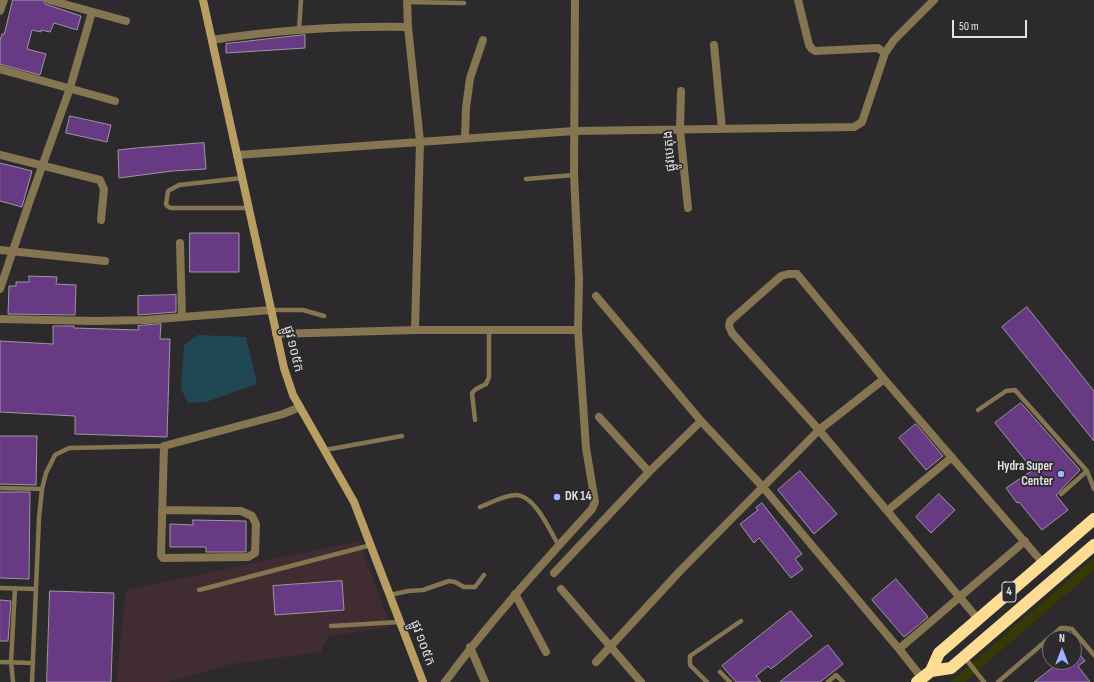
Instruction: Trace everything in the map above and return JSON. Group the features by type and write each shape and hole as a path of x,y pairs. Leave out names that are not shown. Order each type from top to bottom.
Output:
{"highway":[{"name":"4","path":"923,677 939,653 1094,519"},
{"name":"4","path":"923,677 951,668 964,658 1094,545"}],"main road":[{"name":"ផ្លូវ ១០៥ក","path":"203,0 284,368 293,395 354,502 424,682"}],"street":[{"path":"0,11 4,0"},
{"path":"49,0 126,21"},
{"path":"445,682 470,647 515,594 592,509 594,502 586,448 578,330 579,279 574,175 575,0"},
{"path":"798,0 809,45 815,51 878,48 885,53"},
{"path":"237,155 574,130 848,128 862,122 885,53 894,40 934,0"},
{"path":"407,1 408,27 420,142 415,330"},
{"path":"0,289 70,88 92,12"},
{"path":"212,40 298,30 408,27"},
{"path":"465,138 466,108 470,78 483,40"},
{"path":"714,45 722,129"},
{"path":"0,69 115,101"},
{"name":"ផ្លូវបេតុង","path":"681,91 680,130 688,208"},
{"path":"0,155 100,180 104,189 101,220"},
{"path":"180,243 182,317"},
{"path":"0,250 105,261"},
{"path":"978,619 819,430 732,333 729,326 730,320 781,276 797,274 884,379 1043,563"},
{"path":"596,296 701,421 762,486 923,677"},
{"path":"0,319 96,321 145,320 271,310"},
{"path":"276,334 415,330 578,330"},
{"path":"596,662 680,571 762,486 819,430 884,379"},
{"path":"162,510 241,511 252,516 256,524 254,553 248,557 163,558 161,555 162,510 164,446 283,414 300,407"},
{"path":"599,417 649,472"},
{"path":"554,573 649,472 701,421"},
{"path":"887,511 952,457"},
{"path":"899,649 1025,541"},
{"path":"561,589 641,682"},
{"path":"515,594 546,652"},
{"path":"470,647 485,682"}],"lane":[{"path":"298,30 300,0"},
{"path":"407,1 464,3"},
{"path":"526,179 574,175"},
{"path":"242,178 179,185 168,191 166,204 171,208 249,208"},
{"path":"271,310 303,310 324,316"},
{"path":"475,420 472,393 476,389 486,384 489,377 489,330"},
{"path":"978,410 1006,391 1015,390 1087,470 1094,489"},
{"path":"325,450 402,436"},
{"path":"32,682 39,518 42,489 46,473 55,455 70,448 164,446"},
{"path":"1061,494 1087,470"},
{"path":"0,488 42,489"},
{"path":"480,507 509,496 517,495 525,497 535,505 558,546"},
{"path":"199,590 371,545"},
{"path":"390,595 408,591 423,590 449,581 455,582 464,587 475,587 484,575"},
{"path":"0,588 36,589"},
{"path":"13,682 11,662 15,588"},
{"path":"707,682 690,665 690,656 741,621"},
{"path":"331,626 400,622"},
{"path":"998,682 1061,628 1072,630 1094,655"},
{"path":"964,658 984,682"},
{"path":"0,662 33,663"},
{"path":"720,672 730,682"},
{"path":"828,682 836,675 843,682"}],"shaded area":[{"path":"359,541 391,627 328,636 321,652 231,664 168,682 116,682 126,590"},
{"path":"1094,558 1094,570 965,682 950,682"}],"water":[{"path":"198,335 246,337 257,384 206,402 188,403 181,389 184,345"}],"building":[{"path":"13,0 44,0 45,4 81,16 77,30 54,23 50,32 32,30 27,49 46,54 40,75 0,64 0,40 2,34 4,34"},
{"path":"305,35 305,48 226,53 226,44"},
{"path":"70,116 111,125 107,142 66,133"},
{"path":"204,143 206,169 172,171 119,178 118,150"},
{"path":"0,163 32,171 22,207 0,201"},
{"path":"190,233 239,233 239,272 190,272"},
{"path":"29,276 57,277 56,284 76,285 75,315 8,314 9,286 16,286 16,282 29,282"},
{"path":"176,295 176,312 138,315 138,296"},
{"path":"1027,307 1094,391 1094,441 1002,327"},
{"path":"161,324 160,339 170,339 167,437 75,434 75,416 0,412 0,341 53,344 53,326 139,330 138,326"},
{"path":"1021,403 1080,470 1056,495 1068,510 1042,530 1019,502 1017,503 1006,488 1033,470 995,423"},
{"path":"916,424 943,456 926,470 899,438"},
{"path":"0,436 37,436 36,485 0,484"},
{"path":"800,471 837,514 814,534 778,490"},
{"path":"0,492 30,492 29,579 0,578"},
{"path":"939,494 955,510 931,533 916,517"},
{"path":"762,503 802,554 795,559 803,569 791,578 759,538 754,543 740,524 758,510 756,508"},
{"path":"193,520 246,521 246,552 206,552 206,547 170,547 170,524 193,525"},
{"path":"896,579 928,617 904,637 872,600"},
{"path":"342,581 344,610 275,615 273,586"},
{"path":"50,591 114,593 111,682 47,682"},
{"path":"0,600 11,601 8,641 0,641"},
{"path":"791,611 812,636 771,669 768,666 756,676 761,682 736,682 722,666"},
{"path":"828,645 843,664 820,682 780,682"},
{"path":"1050,670 1081,670 1090,682 1034,682"}],"place":[{"name":"Hydra Super Center","path":"1061,474"},
{"name":"DK 14","path":"557,497"}]}
